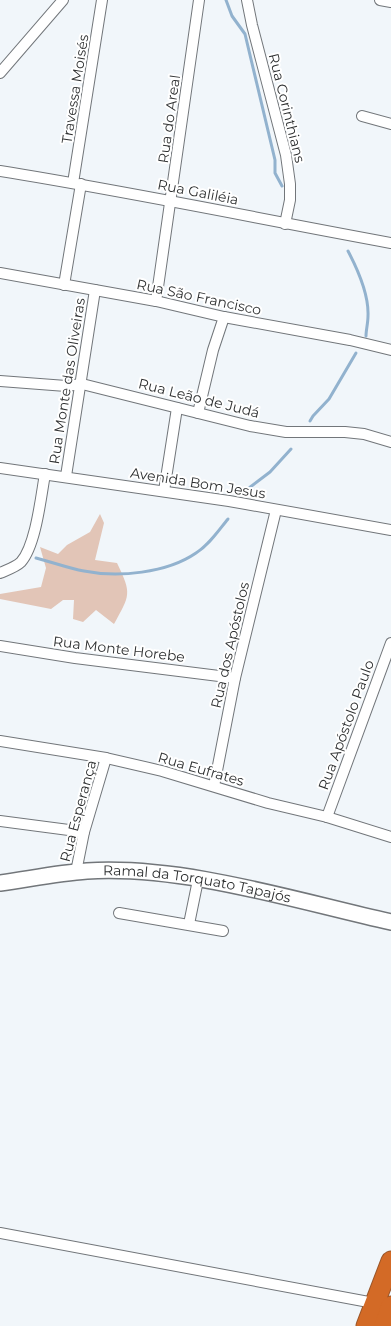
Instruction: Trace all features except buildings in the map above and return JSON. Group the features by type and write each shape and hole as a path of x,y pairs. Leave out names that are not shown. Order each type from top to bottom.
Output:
{"highway":[{"path":"384,1326 382,1304 391,1261"},
{"path":"366,1326 382,1304"}],"street":[{"path":"0,73 63,0"},
{"name":"Travessa Moisés","path":"64,285 102,0"},
{"name":"Rua do Areal","path":"156,300 199,0"},
{"name":"Rua Corinthians","path":"247,0 287,164 290,200 285,224"},
{"path":"380,0 391,2"},
{"path":"362,116 391,124"},
{"name":"Rua Galiléia","path":"0,171 171,200 285,224 391,243"},
{"name":"Rua São Francisco","path":"1,276 156,300 224,317 350,340 391,350"},
{"name":"Rua Monte das Oliveiras","path":"66,476 82,384 95,290"},
{"path":"198,413 213,350 224,317"},
{"name":"Rua Leão de Judá","path":"0,380 66,386 82,384 250,426 286,432 345,432 364,434 391,442"},
{"path":"164,491 177,408"},
{"name":"Avenida Bom Jesus","path":"0,468 164,491 391,530"},
{"path":"0,573 20,563 28,549 34,530 45,474"},
{"name":"Rua dos Apóstolos","path":"214,786 235,678 276,510"},
{"name":"Rua Apóstolo Paulo","path":"327,817 391,643"},
{"name":"Rua Monte Horebe","path":"0,646 75,658 235,678"},
{"name":"Rua Eufrates","path":"0,742 106,758 162,770 268,803 327,817 391,837"},
{"name":"Rua Esperança","path":"76,872 84,832 106,758"},
{"path":"0,821 84,832"},
{"name":"Ramal da Torquato Tapajós","path":"0,883 87,871 140,872 198,880 264,893 391,922"},
{"path":"189,924 198,880"},
{"path":"119,913 223,931"},
{"path":"0,1233 382,1304"}],"shaded area":[{"path":"100,514 104,523 95,560 117,563 127,588 126,600 114,624 96,610 83,622 73,619 74,600 63,600 51,609 0,599 0,594 41,587 46,568 40,547 58,554 67,545 90,532"}],"waterway":[{"path":"226,0 232,16 245,34 275,160 275,173 282,186"},
{"path":"348,251 359,274 367,300 366,336"},
{"path":"310,421 329,399 356,353"},
{"path":"245,491 270,472 291,449"},
{"path":"36,558 78,570 97,573 127,574 157,569 184,560 201,550 228,519"}]}
